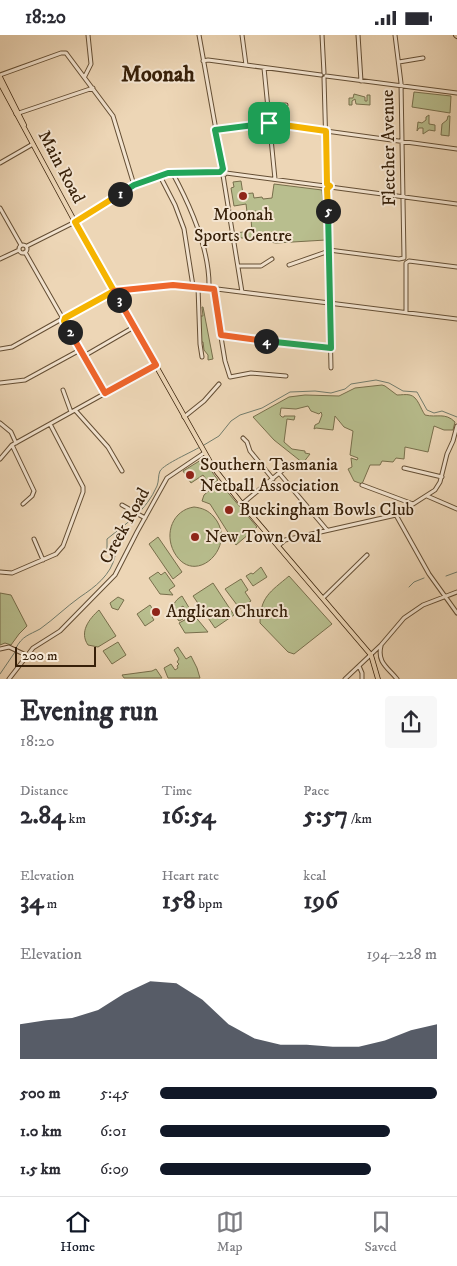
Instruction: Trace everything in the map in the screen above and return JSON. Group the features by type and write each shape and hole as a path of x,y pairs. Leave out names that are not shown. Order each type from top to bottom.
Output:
{"main road":[{"name":"Main Road","path":"0,76 25,129 75,222 203,451 242,504 371,655"},
{"name":"Main Road","path":"0,83 17,113"},
{"path":"371,655 378,679"}],"street":[{"path":"85,77 91,64 88,35"},
{"path":"199,35 242,292"},
{"path":"242,35 246,65"},
{"path":"322,35 331,368"},
{"path":"358,35 361,81"},
{"name":"Fletcher Avenue","path":"329,251 402,259 405,255 401,85 395,35"},
{"path":"0,76 65,52 113,116 134,185"},
{"path":"399,62 423,58"},
{"path":"204,61 457,93"},
{"path":"264,68 275,179"},
{"path":"17,113 92,88"},
{"path":"268,106 286,105"},
{"path":"215,130 269,123 457,149"},
{"path":"0,163 33,144"},
{"path":"172,172 188,203 197,227 230,377 251,373 286,376"},
{"path":"21,245 27,246 75,222 134,185 172,172 223,172 457,204"},
{"path":"160,176 175,205 184,229 193,286"},
{"path":"0,208 21,245"},
{"path":"0,259 19,250 21,245"},
{"path":"25,252 27,246"},
{"path":"19,250 23,253 25,252 105,393"},
{"path":"289,265 329,251"},
{"path":"238,266 261,266 272,259"},
{"path":"406,312 406,263 409,261 457,267"},
{"path":"0,349 9,348 114,291 160,286 193,286 457,319"},
{"path":"198,287 202,357"},
{"path":"84,356 134,327"},
{"path":"221,335 331,348"},
{"path":"0,383 25,380 80,350"},
{"path":"0,459 14,444 156,365"},
{"path":"184,417 204,401 219,384"},
{"path":"63,390 73,411 108,447 122,471"},
{"path":"0,423 11,432 14,444 33,489 33,495 23,504"},
{"path":"0,572 12,573 56,554 62,548 84,491 50,424"},
{"path":"278,546 285,540 398,514 413,505 437,489 457,427"},
{"path":"242,438 247,442 250,451 273,479"},
{"name":"Creek Road","path":"9,679 35,646 64,627 115,575 169,476 203,451"},
{"path":"242,504 290,464"},
{"path":"404,468 442,477"},
{"path":"279,473 327,530"},
{"path":"362,485 413,505"},
{"path":"427,495 457,509"},
{"path":"122,505 145,518"},
{"path":"398,514 419,557 441,593 457,613"},
{"path":"34,539 43,560"},
{"path":"323,598 367,555"},
{"path":"345,679 381,645 404,618 423,605 457,591"},
{"path":"381,645 380,659 397,679"},
{"path":"0,649 11,648 26,655"},
{"path":"359,666 362,679"}],"green space":[{"path":"414,92 451,96 450,113 412,107"},
{"path":"354,94 365,97 365,101 367,101 367,95 370,95 370,105 356,104 355,99 352,101 352,105 349,105 349,98 353,98"},
{"path":"429,115 429,124 435,125 435,131 429,130 423,134 423,128 419,128 417,131 418,122 422,123"},
{"path":"448,116 450,116 449,136 441,135 442,124 447,120"},
{"path":"241,181 243,194 253,193 254,198 262,197 263,199 272,198 274,184 322,190 326,240 276,243 236,237 235,233 252,231 251,219 258,218 256,211 247,212 246,204 234,206 231,188 234,187 233,182"},
{"path":"202,307 213,359 208,360 203,342 201,342 200,316 203,316"},
{"path":"382,385 397,395 413,396 425,415 444,416 455,422 453,430 444,430 434,426 428,452 405,447 404,459 396,458 393,462 382,461 380,465 370,465 362,484 354,481 348,469 352,467 351,458 357,460 358,458 350,455 353,431 344,427 335,416 333,430 314,429 315,425 319,423 322,415 321,412 319,414 311,411 308,406 296,409 281,408 280,415 282,417 295,416 294,420 287,419 284,442 292,449 305,451 305,453 310,454 303,463 274,440 253,417 289,397 305,395 339,396 355,388"},
{"name":"Southern Tasmania Netball Association","path":"201,460 204,461 218,480 206,490 201,483 206,479 203,475 191,483 183,471"},
{"name":"Buckingham Bowls Club","path":"219,482 257,527 236,545 210,504 202,501 204,495"},
{"name":"New Town Oval","path":"194,507 205,510 214,517 220,528 221,540 218,551 211,559 202,565 192,566 182,562 174,552 171,545 170,530 172,523 181,513"},
{"path":"158,537 182,572 173,579 149,544"},
{"path":"261,567 267,577 253,586 246,576 251,573 253,574"},
{"path":"158,572 161,575 165,572 175,586 169,590 173,595 160,594 149,578"},
{"path":"289,576 332,624 294,654 288,652 260,623 260,614 267,596"},
{"path":"241,579 248,590 245,592 251,601 240,609 225,589"},
{"path":"213,583 234,615 215,628 193,596"},
{"path":"0,593 11,595 27,626 11,645 5,643 0,645"},
{"path":"182,596 191,611 188,613 183,606 177,610 183,619 179,621 173,608 175,602"},
{"path":"118,597 124,600 118,610 112,608 110,603"},
{"path":"150,605 156,614 152,617 154,620 145,626 137,614"},
{"path":"99,610 116,636 98,647 88,645 85,640 85,631 92,617"},
{"path":"194,615 208,632 185,633 179,623"},
{"path":"118,642 126,655 112,664 103,651"},
{"path":"178,647 186,659 191,656 200,678 168,678 164,668 171,664 175,670 178,668 179,664 177,662 179,659 174,650"},
{"path":"156,669 162,678 124,678 122,675 152,671"}],"waterway":[{"path":"204,445 219,436 231,421 240,415 262,408 290,392 315,391 331,393 345,389 351,384 376,380 389,383 403,391 417,392 427,410 434,413 442,411 457,417"},
{"path":"16,648 23,638 40,629 102,580 110,569 115,556 107,550 107,539 136,516 148,502 157,486 159,473 163,468 200,447"},
{"path":"446,576 457,572"},
{"path":"409,587 414,582 424,578"},
{"path":"0,674 15,652"}],"place":[{"name":"Moonah Sports Centre","path":"243,196"},
{"name":"Southern Tasmania Netball Association","path":"190,475"},
{"name":"Buckingham Bowls Club","path":"229,510"},
{"name":"New Town Oval","path":"195,537"},
{"name":"Anglican Church","path":"156,612"}],"district":[{"name":"Moonah","path":"158,74"}],"route":[{"path":"269,123 215,130 220,162 223,169 220,172 168,173 134,185 75,222 114,291 65,318 64,321 105,393 156,365 114,291 120,289 173,285 214,289 221,335 331,348 327,190 330,186 327,184 326,131 269,123"}]}
